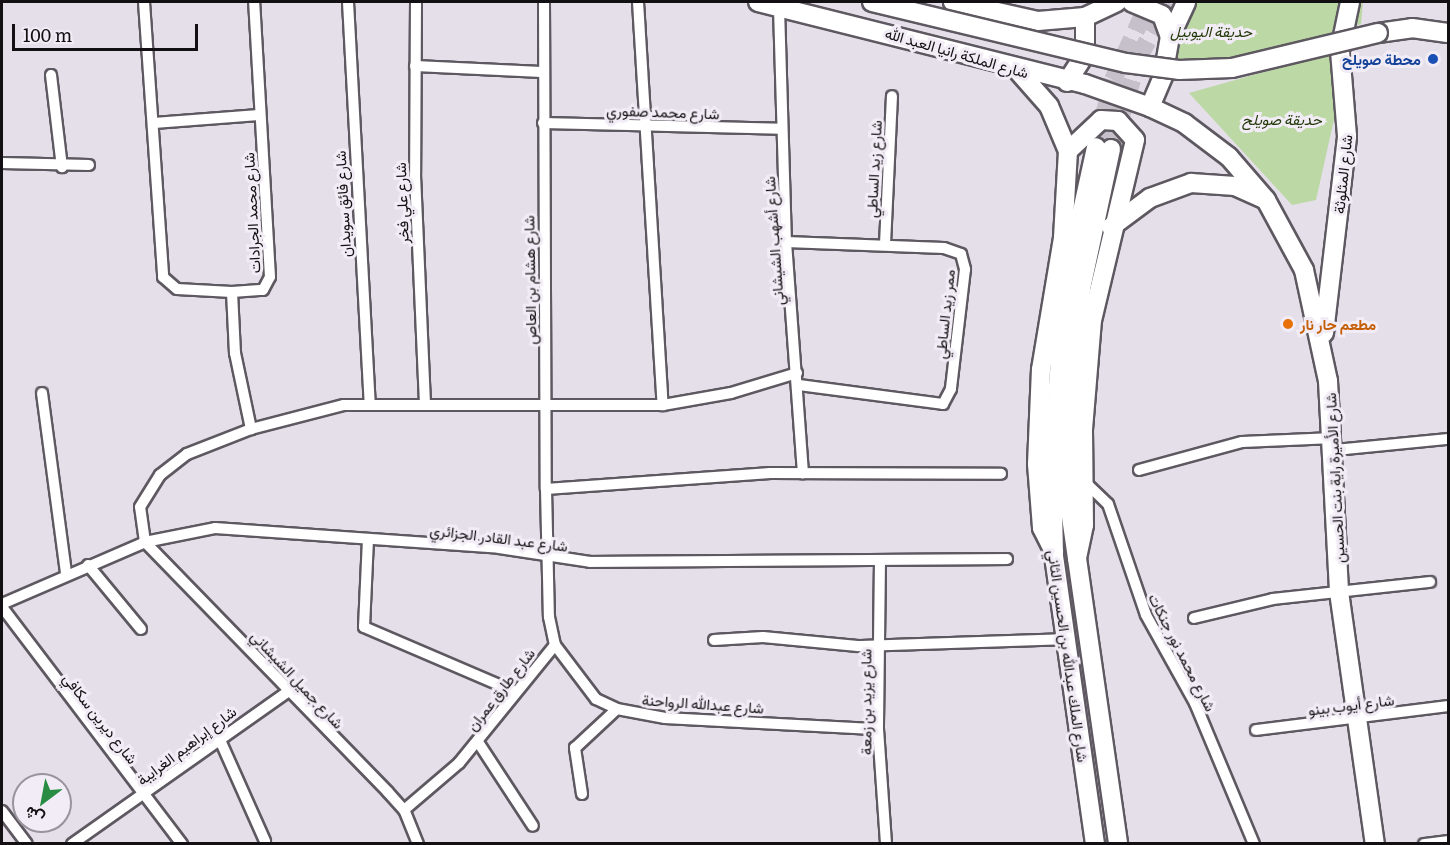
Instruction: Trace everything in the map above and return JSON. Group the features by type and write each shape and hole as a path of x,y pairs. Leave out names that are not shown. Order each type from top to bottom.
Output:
{"main road":[{"name":"شارع الملكة رانيا العبد الله","path":"758,2 908,36 1017,70 1085,84 1150,107"},
{"path":"872,2 1126,63 1179,70 1232,68 1378,33 1412,28 1449,33"},
{"path":"953,2 1038,21 1085,17 1117,2"},
{"path":"1132,2 1162,15 1170,36"},
{"path":"1150,107 1165,70 1170,36 1186,2"},
{"name":"شارع المثلوثة","path":"1322,347 1347,136 1340,50 1350,2"},
{"path":"1067,82 1085,54 1085,17"},
{"path":"1017,70 1049,106 1068,151 1063,238 1041,369 1037,464 1042,528 1054,552"},
{"name":"شارع الأميرة راية بنت الحسين","path":"1150,107 1220,149 1266,200 1304,270 1322,347 1334,444 1339,592 1375,843"},
{"path":"1068,151 1101,120 1118,121 1131,132 1135,140 1111,227 1088,349 1083,478 1084,525 1076,562"},
{"name":"شارع الملك عبدالله بن الحسين الثاني","path":"1095,843 1054,552 1058,344 1103,148 1081,289 1068,402 1066,482 1118,843"},
{"path":"1111,227 1150,198 1191,183 1235,186 1266,200"}],"street":[{"name":"شارع محمد الجرادات","path":"144,2 163,277 177,289 232,292 268,286 254,2"},
{"name":"شارع فائق سويدان","path":"348,2 370,404"},
{"name":"شارع علي فخر","path":"416,2 415,66 425,404"},
{"name":"شارع هشام بن العاص","path":"544,2 542,72 548,557"},
{"path":"638,2 663,405"},
{"name":"شارع أشهب الشيشاني","path":"779,8 786,242 804,472"},
{"path":"415,66 542,72"},
{"path":"51,75 62,167"},
{"name":"شارع زيد الساطي","path":"885,244 892,96"},
{"path":"154,123 259,115"},
{"name":"شارع محمد صفوري","path":"543,123 781,129"},
{"path":"2,163 62,167 89,165"},
{"name":"ممر زيد الساطي","path":"786,242 944,248 964,262 947,401 937,405 798,385"},
{"path":"232,292 235,353 250,429"},
{"path":"145,543 140,507 159,475 187,454 250,429 316,410 370,404 547,408 663,405 731,393 797,373"},
{"path":"42,393 66,573"},
{"path":"1139,470 1242,442 1334,444 1449,440"},
{"path":"546,489 804,472 1001,474"},
{"name":"شارع محمد نور جنكات","path":"1083,478 1108,504 1146,615 1195,703 1254,843"},
{"name":"شارع عبد القادر الجزائري","path":"2,606 66,573 145,543 215,528 631,562 1007,559"},
{"path":"368,539 364,627 516,692"},
{"name":"شارع جميل الشيشاني","path":"145,543 404,810 418,843"},
{"name":"شارع طارق عمران","path":"404,810 478,742 555,645 548,557"},
{"name":"شارع يزيد بن زمعة","path":"880,560 878,729 885,843"},
{"path":"88,565 141,629"},
{"path":"1194,618 1273,599 1430,582"},
{"name":"شارع ديرين سكافي","path":"2,606 143,796 182,843"},
{"path":"714,640 763,637 858,646 879,641 1065,639"},
{"name":"شارع عبدالله الرواحنة","path":"555,645 596,699 617,710 665,718 878,729"},
{"name":"شارع إبراهيم الغرايبة","path":"72,843 143,796 288,692"},
{"name":"شارع أيوب بينو","path":"1256,730 1449,706"},
{"path":"582,794 575,748 617,710"},
{"path":"220,740 265,841"},
{"path":"478,742 533,826"},
{"path":"2,811 27,843"},
{"path":"1424,843 1449,841"}],"green space":[{"name":"حديقة اليوبيل","path":"1194,2 1363,2 1361,24 1262,55 1175,60 1182,20"},
{"name":"حديقة صويلح","path":"1350,48 1316,200 1292,205 1189,93"}],"tunnel":[{"path":"1096,147 1113,80 1149,2"},
{"path":"1111,149 1139,57 1168,2"}],"place":[{"name":"محطة صويلح","path":"1433,59"},
{"name":"مطعم حار نار","path":"1288,324"}]}
